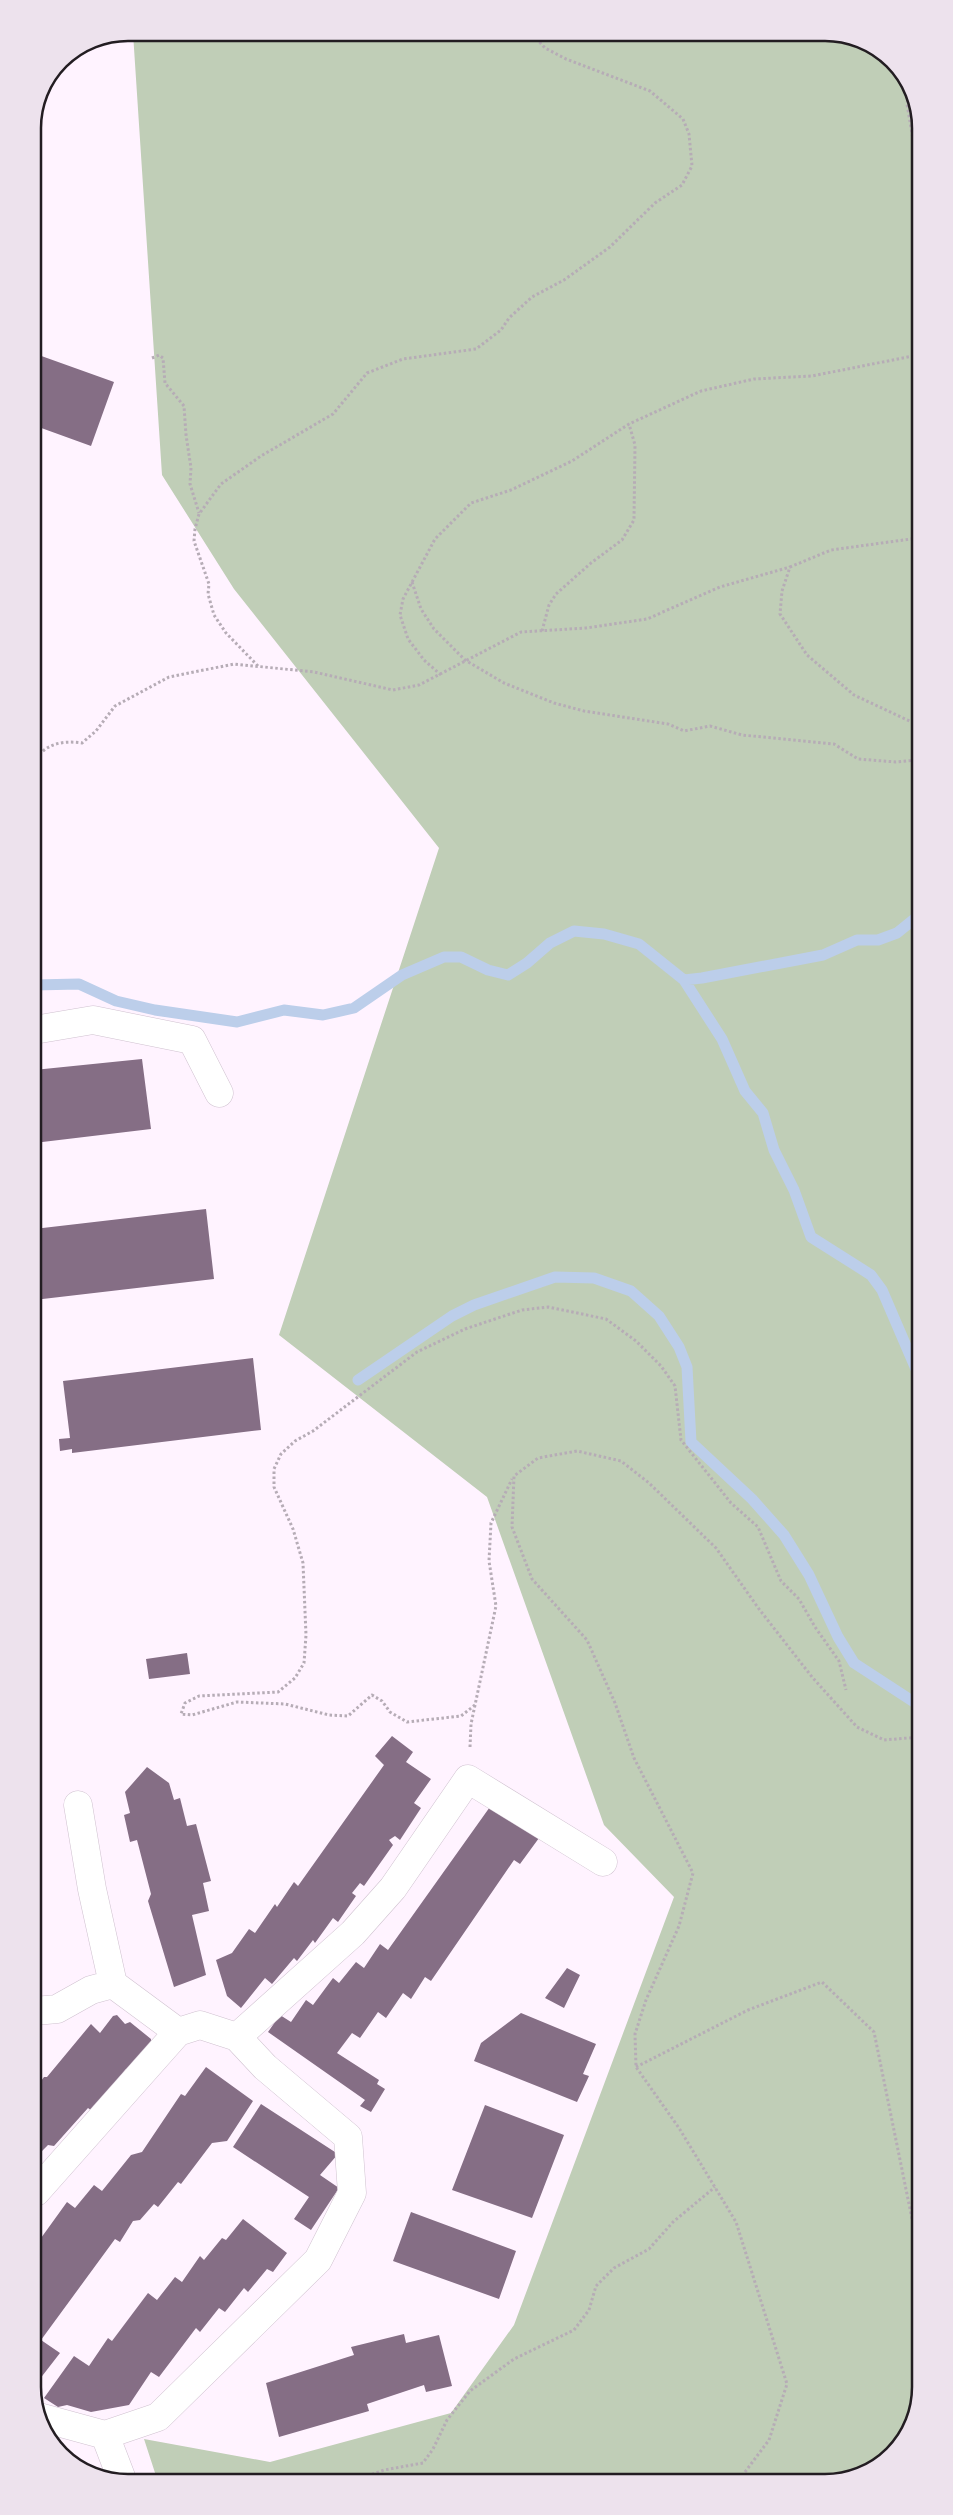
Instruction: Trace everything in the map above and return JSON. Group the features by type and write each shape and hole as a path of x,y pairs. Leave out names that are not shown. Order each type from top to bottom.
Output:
{"street":[{"path":"41,1029 93,1020 192,1040 219,1093"},
{"path":"237,2037 353,1933 393,1888 468,1779 603,1862"},
{"path":"78,1805 92,1889 113,1984 178,2032"},
{"path":"41,2011 57,2010 91,1990 113,1984"},
{"path":"41,2186 178,2032 200,2025 237,2037 266,2067 348,2137 352,2193 318,2260 158,2417 105,2435 48,2419"},
{"path":"105,2435 120,2473"}],"path":[{"path":"258,666 226,633 214,615 208,594 209,584 194,541 194,529 200,514 221,484 261,456 333,414 367,373 403,359 476,349 501,330 509,318 532,297 564,280 580,266 610,247 655,203 682,185 692,166 689,134 683,119 650,91 566,59 545,48 538,41"},
{"path":"907,101 912,134"},
{"path":"152,358 159,355 163,358 165,383 184,406 186,435 192,468 190,484 200,514"},
{"path":"440,675 424,660 408,639 400,615 403,599 435,539 470,503 511,490 572,461 629,424 710,389 754,379 812,376 912,356"},
{"path":"542,631 549,605 556,594 591,563 622,540 634,520 635,445 629,424"},
{"path":"41,756 49,747 63,740 82,742 96,731 115,706 169,677 234,664 314,672 393,690 419,685 521,632 586,628 647,619 720,587 790,567 831,550 912,539"},
{"path":"790,567 782,591 780,614 807,655 854,695 912,723"},
{"path":"412,582 421,609 434,629 465,660 504,683 554,703 584,711 668,724 684,731 710,726 742,735 816,740 834,744 858,759 896,762 912,761"},
{"path":"475,1705 461,1716 407,1722 390,1712 382,1701 372,1695 348,1716 329,1715 285,1704 237,1702 192,1716 181,1714 185,1703 199,1696 278,1692 295,1678 304,1663 306,1635 303,1563 293,1529 274,1487 274,1469 281,1454 294,1441 313,1431 417,1352 442,1338 522,1310 548,1307 606,1319 636,1341 661,1366 675,1386 681,1440 731,1503 758,1527 781,1581 799,1598 815,1627 839,1661 846,1690"},
{"path":"468,1779 471,1724 496,1606 489,1561 491,1523 514,1476 538,1458 577,1451 620,1461 649,1482 716,1548 759,1609 812,1677 857,1728 884,1740 912,1738"},
{"path":"514,1476 512,1527 532,1579 587,1640 615,1703 634,1758 693,1873 679,1926 646,2000 635,2034 636,2067 679,2128 736,2222 787,2384 769,2440 744,2474"},
{"path":"636,2067 748,2010 822,1982 874,2032 912,2219"},
{"path":"372,2474 423,2462 433,2449 447,2420 470,2391 514,2360 574,2330 589,2310 596,2286 614,2268 649,2249 673,2222 715,2187"}],"green space":[{"path":"134,41 830,41 847,44 868,53 894,75 900,85 909,106 912,128 912,2387 907,2415 894,2440 873,2459 847,2471 825,2474 155,2474 144,2439 270,2462 451,2413 514,2325 674,1897 604,1825 487,1497 279,1335 439,848 234,589 162,475"}],"building":[{"path":"41,356 114,382 91,446 41,428"},
{"path":"142,1059 151,1129 41,1142 41,1069"},
{"path":"206,1209 214,1279 41,1299 41,1228"},
{"path":"253,1358 261,1430 72,1453 72,1449 60,1451 59,1439 70,1438 63,1381"},
{"path":"187,1653 190,1674 149,1679 146,1659"},
{"path":"392,1736 413,1752 406,1762 431,1779 414,1803 421,1808 400,1840 395,1836 389,1840 393,1845 364,1886 360,1883 352,1893 356,1896 338,1922 333,1918 315,1943 313,1940 297,1961 294,1958 272,1984 265,1978 241,2008 227,1996 216,1960 232,1953 249,1929 255,1933 275,1904 277,1907 294,1882 298,1886 384,1765 375,1756"},
{"path":"147,1767 169,1783 174,1800 180,1798 187,1826 196,1824 211,1881 203,1883 209,1911 192,1915 206,1975 174,1987 148,1901 151,1894 137,1840 130,1842 124,1815 130,1813 125,1792"},
{"path":"492,1804 539,1838 520,1864 514,1860 431,1981 425,1977 411,1999 403,1993 386,2018 378,2012 360,2038 352,2033 337,2053 379,2080 377,2084 385,2089 371,2112 360,2106 365,2100 268,2032 280,2015 291,2022 306,2000 313,2005 333,1978 339,1983 356,1962 364,1968 380,1944 388,1950"},
{"path":"567,1968 580,1975 564,2008 545,1998"},
{"path":"521,2013 596,2044 583,2074 589,2076 577,2102 474,2061 481,2043"},
{"path":"117,2015 125,2024 130,2022 151,2039 151,2049 130,2073 126,2069 92,2111 88,2108 54,2146 48,2145 41,2152 41,2081 44,2077 47,2077 91,2024 100,2033 113,2016"},
{"path":"206,2067 253,2101 227,2141 212,2143 181,2184 178,2182 158,2207 154,2204 140,2220 133,2221 120,2242 115,2239 41,2340 41,2238 67,2202 75,2208 94,2185 102,2191 131,2155 142,2152 181,2094 185,2096"},
{"path":"261,2104 338,2154 320,2175 339,2188 311,2230 294,2219 309,2197 233,2147"},
{"path":"485,2105 564,2135 532,2218 452,2190"},
{"path":"411,2212 516,2251 499,2299 393,2261"},
{"path":"243,2219 287,2253 273,2272 267,2269 248,2292 244,2288 225,2312 219,2308 200,2332 196,2328 159,2377 151,2372 129,2405 91,2412 67,2405 58,2407 44,2398 74,2356 89,2366 108,2338 112,2341 148,2293 157,2300 175,2277 182,2282 200,2256 204,2260 222,2238 226,2240"},
{"path":"404,2334 406,2343 439,2335 452,2386 426,2392 424,2385 367,2404 369,2411 279,2437 266,2383 354,2355 351,2347"},
{"path":"41,2340 60,2353 41,2378"}],"waterway":[{"path":"41,985 79,984 116,1001 155,1010 237,1022 284,1010 323,1015 354,1008 402,975 444,957 461,957 488,970 508,975 527,963 550,943 574,931 604,934 639,944 684,980 823,955 857,940 878,940 897,933 912,921"},
{"path":"684,980 722,1039 745,1091 763,1113 774,1150 794,1190 811,1237 871,1275 882,1290 912,1360"},
{"path":"358,1380 452,1316 474,1305 555,1277 594,1278 631,1291 659,1316 679,1347 687,1367 691,1442 752,1499 784,1535 809,1575 838,1637 854,1663 912,1701"}]}
